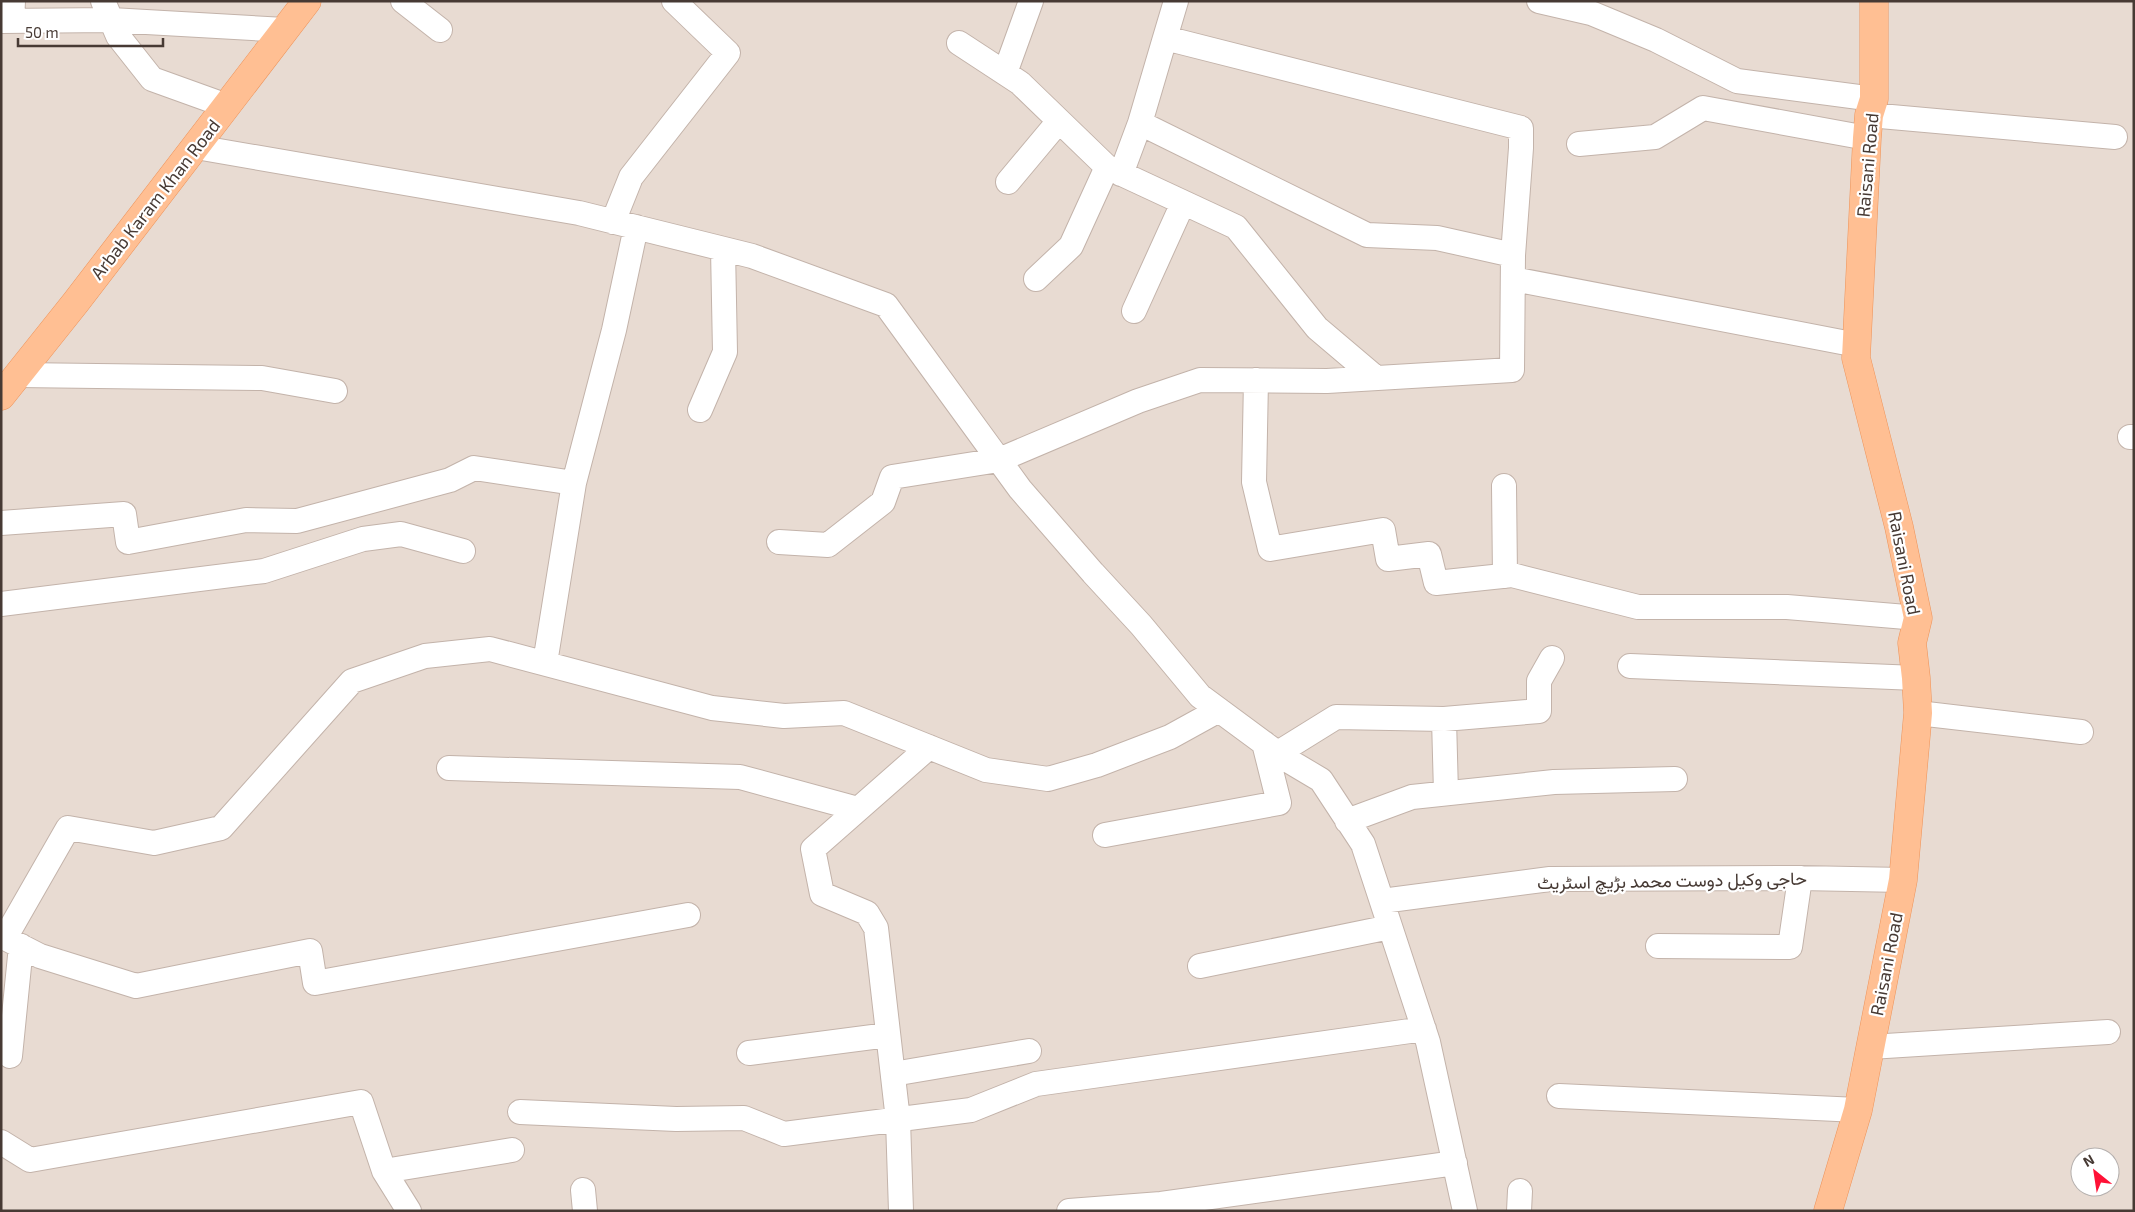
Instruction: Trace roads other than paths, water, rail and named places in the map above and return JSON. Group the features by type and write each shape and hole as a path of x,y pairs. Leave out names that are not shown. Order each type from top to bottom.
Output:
{"main road":[{"name":"Arbab Karam Khan Road","path":"1,396 196,147 307,1"},
{"name":"Raisani Road","path":"1828,1211 1858,1110 1903,880 1918,713 1912,643 1918,618 1899,527 1856,358 1870,117 1874,1"}],"street":[{"path":"403,1 440,30"},
{"path":"613,222 631,177 728,53 674,1"},
{"path":"1005,73 1032,1"},
{"path":"1036,279 1071,246 1140,123 1176,1"},
{"path":"1539,1 1591,12 1656,40 1738,81 1870,117"},
{"path":"9,15 107,11 285,30"},
{"path":"107,11 118,36 152,79 227,106"},
{"path":"779,542 828,544 883,502 892,477 999,460 1138,401 1200,380 1327,381 1512,370 1513,255 1521,128 1165,38"},
{"path":"959,43 1020,83 1059,122 1114,171 1236,228 1317,328 1376,378"},
{"path":"1580,144 1655,136 1703,108 1870,117 2115,137"},
{"path":"1008,182 1059,122"},
{"path":"1140,123 1367,235 1437,238 1513,255"},
{"path":"196,147 579,213 752,256 886,305 999,460 1092,574 1141,625 1200,696 1271,748 1321,780 1362,844 1424,1028 1465,1211"},
{"path":"1134,311 1183,203"},
{"path":"545,664 574,483 614,330 636,228"},
{"path":"700,410 725,352 723,249"},
{"path":"1513,279 1857,345"},
{"path":"18,375 262,378 335,391"},
{"path":"1256,380 1254,482 1270,549 1383,530 1388,558 1429,554 1436,583 1512,575 1638,607 1787,607 1918,618"},
{"path":"1,523 124,514 128,542 246,520 297,521 450,480 474,468 574,483"},
{"path":"1504,486 1505,576"},
{"path":"1,604 264,571 363,539 402,534 463,551"},
{"path":"10,1056 9,940 68,828 154,843 221,828 352,681 425,656 490,649 712,708 784,716 844,713 986,770 1048,779 1097,766 1170,737 1220,710"},
{"path":"1271,748 1336,717 1444,719 1539,711 1539,681 1552,658"},
{"path":"1630,666 1916,678"},
{"path":"1918,713 2080,732"},
{"path":"1444,719 1446,793"},
{"path":"901,1211 898,1120 876,928 867,913 822,894 813,850 929,747"},
{"path":"1105,835 1279,803 1271,748"},
{"path":"449,768 740,777 858,809"},
{"path":"1347,821 1412,797 1554,782 1675,779"},
{"path":"1658,946 1790,947 1800,878"},
{"name":"حاجی وکیل دوست محمد بڑیچ اسٹریٹ","path":"1382,901 1550,879 1800,878 1903,880"},
{"path":"9,940 40,956 136,986 310,951 315,983 688,915"},
{"path":"1200,966 1390,927"},
{"path":"520,1112 676,1119 744,1118 784,1134 971,1110 1036,1084 1424,1028"},
{"path":"1870,1047 2108,1032"},
{"path":"749,1053 888,1034"},
{"path":"893,1074 1029,1050"},
{"path":"1559,1096 1858,1110"},
{"path":"1,1142 30,1160 361,1102 384,1171 409,1211"},
{"path":"384,1171 512,1150"},
{"path":"1069,1211 1161,1204 1455,1163"}]}
